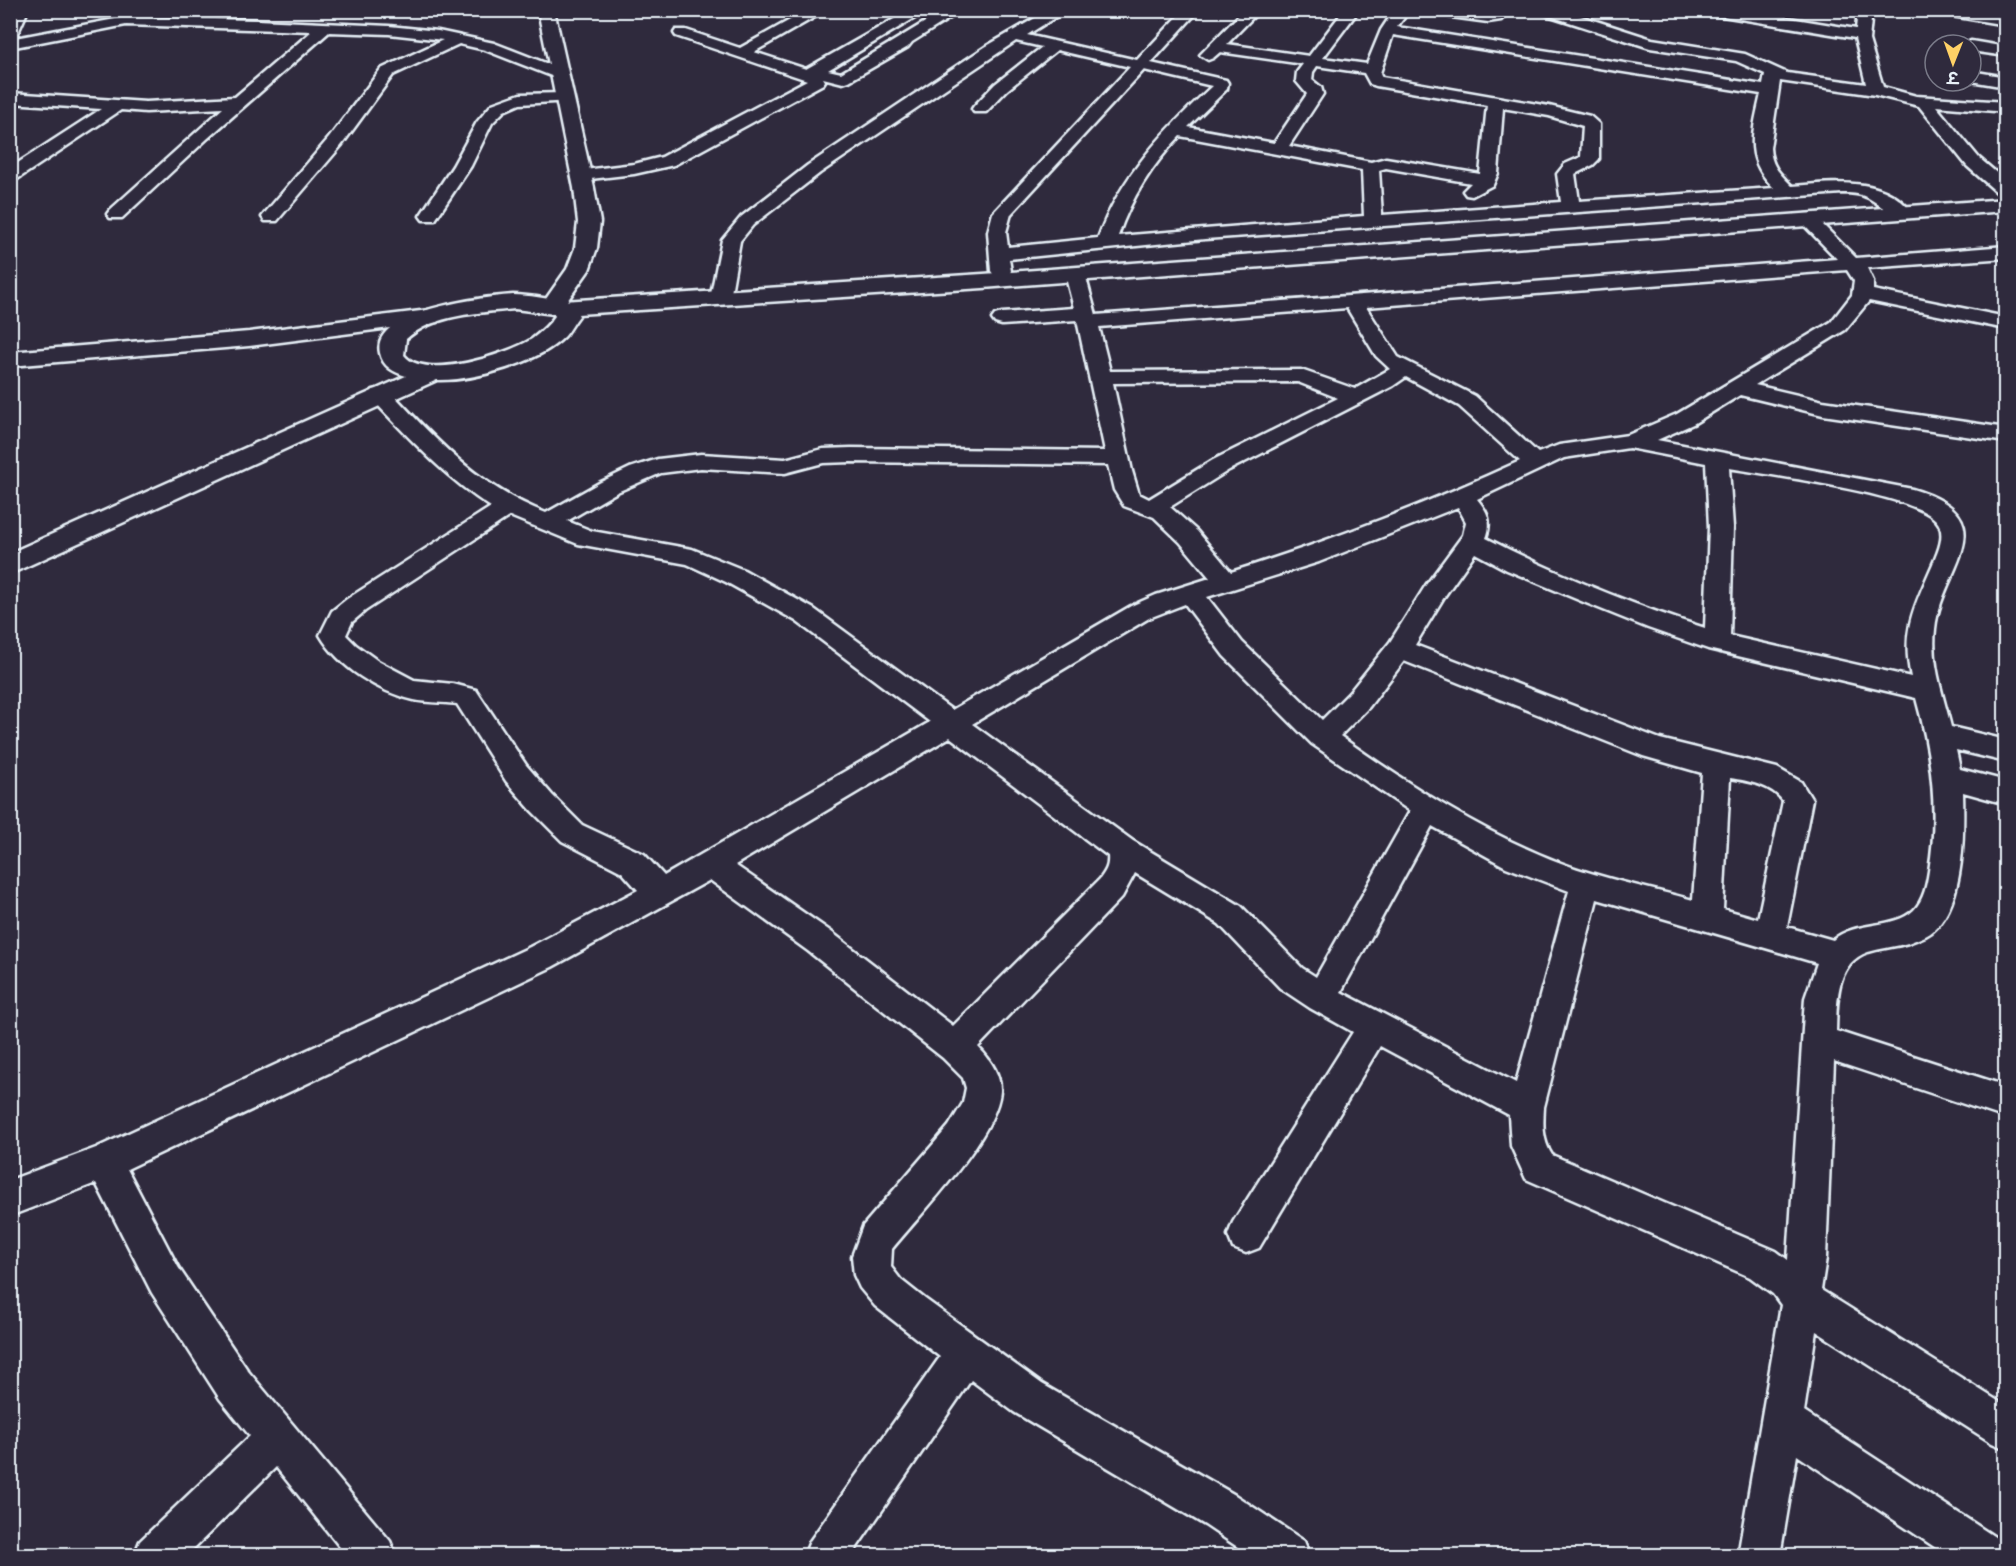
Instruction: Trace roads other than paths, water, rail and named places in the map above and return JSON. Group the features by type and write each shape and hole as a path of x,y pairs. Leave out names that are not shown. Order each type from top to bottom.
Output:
{"main road":[{"path":"429,317 397,333 390,348 393,358 400,366 412,371 465,370 528,351 555,334 560,312 586,248 589,222 582,175 560,74 541,12"},
{"path":"1812,224 1903,213 2006,205"},
{"path":"10,359 249,339 429,317 467,307 516,303 606,318 1077,279 1812,224 2006,216"},
{"path":"560,312 1002,279 1077,279"},
{"path":"10,565 435,372"}],"street":[{"path":"10,35 21,10"},
{"path":"740,54 820,10"},
{"path":"810,73 921,10"},
{"path":"681,33 740,54 810,73 843,78 956,10"},
{"path":"720,299 731,240 747,220 814,169 1013,36 1060,10"},
{"path":"1002,279 997,232 1002,213 1192,10"},
{"path":"1189,75 1253,10"},
{"path":"1278,150 1315,94 1315,90 1304,81 1303,77 1312,60 1352,10"},
{"path":"1403,10 1389,30 1373,70 1373,78 1385,84 1571,116 1591,124 1590,159 1588,163 1574,166 1566,174 1571,208"},
{"path":"1429,10 1488,18 1496,17 1503,10"},
{"path":"1546,10 1650,43 1740,57 1773,74 1799,80 1876,90 1918,100 2006,107"},
{"path":"1710,10 1862,35"},
{"path":"1863,11 1862,35 1865,56 1876,90"},
{"path":"1960,33 1956,12 2006,21"},
{"path":"75,15 109,24"},
{"path":"10,44 109,24 157,21 418,32 458,39 522,58 560,74"},
{"path":"116,214 238,102 324,28"},
{"path":"1389,30 1770,91"},
{"path":"1013,36 1214,80 1221,86 1176,130 1126,192 1112,221 1106,243"},
{"path":"271,217 335,142 387,72 458,39"},
{"path":"980,109 1001,87 1054,45"},
{"path":"1216,47 1373,70"},
{"path":"1983,48 2006,52"},
{"path":"582,175 634,169 668,161 817,81 810,73"},
{"path":"1773,74 1763,136 1762,159 1765,168 1788,192"},
{"path":"1983,78 2006,82"},
{"path":"1969,93 1971,103"},
{"path":"10,98 159,107 238,102"},
{"path":"429,216 463,165 481,130 497,108 522,99 565,98"},
{"path":"1918,100 1929,107 1973,162 2006,191"},
{"path":"1487,181 1495,102"},
{"path":"10,176 119,104"},
{"path":"1176,130 1371,167 1386,163 1487,181"},
{"path":"1371,167 1373,222"},
{"path":"1473,215 1469,197 1473,190 1487,181"},
{"path":"999,254 1205,233 1858,188 1871,191 1903,213"},
{"path":"10,1198 104,1162 541,957 711,865 1140,612 1165,601 1310,556 1462,497 1559,452 1630,441 1653,434 1685,419 1838,326 1854,310 1864,294 1865,281 1853,264 1812,224"},
{"path":"1002,319 1087,317 1353,302 2006,252"},
{"path":"1077,279 1129,498 1134,503 1153,507 1194,542 1227,583"},
{"path":"1864,294 2006,323"},
{"path":"1353,302 1383,352 1404,369 1467,401 1534,462"},
{"path":"1153,507 1221,465 1386,382 1404,369"},
{"path":"1101,377 1301,376 1355,397"},
{"path":"1735,387 1822,408 2006,435"},
{"path":"381,395 423,440 472,484 508,507 587,538 692,557 735,576 805,615 950,725 1122,850 1230,915 1291,978 1320,998 1527,1107"},
{"path":"1630,441 1895,492 1936,507 1949,520 1954,534 1948,555 1926,606 1922,631 1921,662 1947,776 1946,856 1940,892 1933,909 1922,922 1908,931 1857,943 1838,955 1830,969 1821,998 1807,1258 1783,1422 1759,1556"},
{"path":"547,523 638,472 681,462 785,466 823,456 851,455 1118,458"},
{"path":"1717,457 1721,526 1717,642"},
{"path":"1322,737 1359,700 1399,649 1436,591 1472,542 1478,530 1478,522 1474,511 1462,497"},
{"path":"508,507 356,605 341,617 333,635 338,646 364,664 413,690 455,693 466,697 516,773 542,803 572,833 633,863 660,893"},
{"path":"1472,542 1516,564 1585,593 1717,642 1929,691"},
{"path":"1191,593 1233,649 1322,737 1362,766 1459,828 1558,875 1838,955"},
{"path":"1399,649 1653,748 1695,761 1758,773 1778,780 1788,787 1798,800 1770,936"},
{"path":"1939,735 2006,751"},
{"path":"1707,918 1717,764"},
{"path":"1947,776 2006,793"},
{"path":"1320,998 1427,808"},
{"path":"955,1047 1111,888 1122,873 1125,863 1122,850"},
{"path":"711,865 819,941 955,1047 977,1069 983,1088 979,1108 961,1138 876,1239 871,1256 873,1275 888,1293 1028,1398 1220,1510 1289,1556"},
{"path":"1586,883 1527,1107 1525,1136 1529,1153 1539,1167 1763,1263 1786,1281 1801,1299 2006,1429"},
{"path":"1246,1234 1374,1026"},
{"path":"1819,1041 2006,1102"},
{"path":"104,1162 165,1280 234,1385 375,1556"},
{"path":"825,1556 967,1352"},
{"path":"1783,1422 1986,1556"},
{"path":"155,1556 278,1437"}]}
